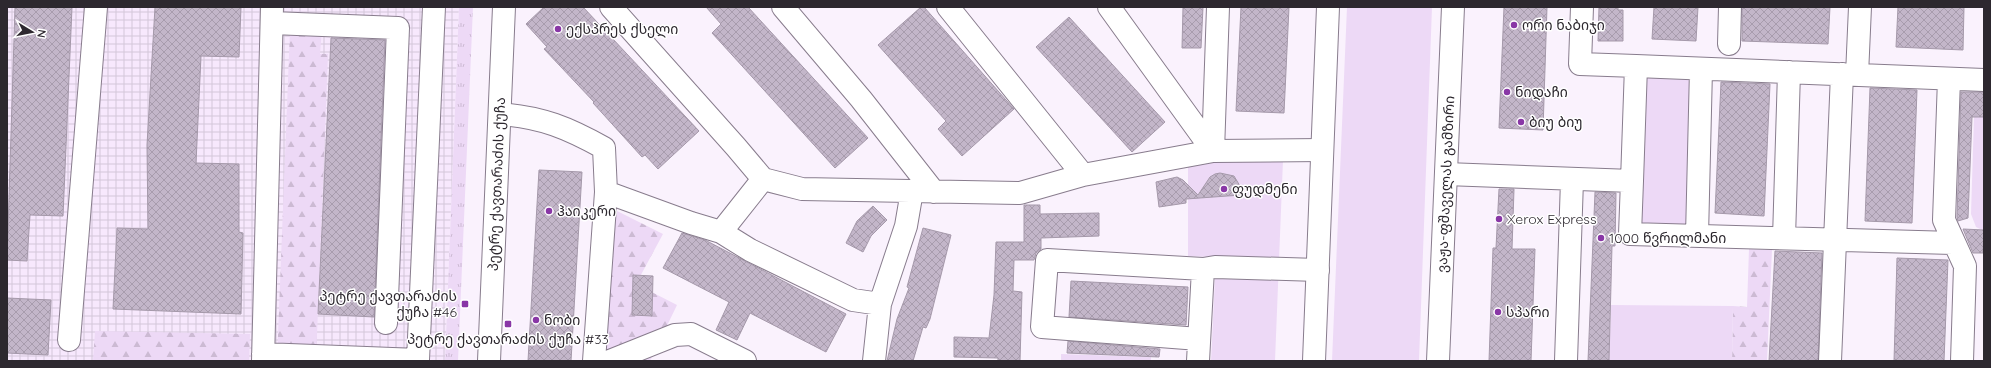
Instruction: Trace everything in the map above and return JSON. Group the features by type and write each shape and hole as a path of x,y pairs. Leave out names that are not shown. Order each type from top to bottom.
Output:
{"street":[{"path":"69,340 96,7"},
{"path":"386,323 398,28 272,15 263,357 418,360 434,7"},
{"name":"პეტრე ქავთარაძის ქუჩა","path":"490,361 504,7"},
{"path":"611,7 763,179 802,189 1020,193 1083,175 1213,151 1322,150"},
{"path":"783,7 861,99 934,192"},
{"path":"948,7 1083,175"},
{"path":"1109,7 1213,151"},
{"path":"1213,151 1218,7"},
{"path":"1314,361 1328,7"},
{"name":"ვაჟა-ფშაველას გამზირი","path":"1438,361 1453,7"},
{"path":"1582,7 1580,64 1984,80"},
{"path":"1729,44 1730,7"},
{"path":"1830,361 1835,239 1850,74 1860,7"},
{"path":"1636,66 1630,234 1953,242"},
{"path":"1697,236 1701,68"},
{"path":"1784,238 1789,72"},
{"path":"1949,79 1944,220 1965,266 1962,361"},
{"path":"500,114 536,119 574,131 604,148 606,192 594,361"},
{"path":"1446,174 1572,180 1632,181"},
{"path":"721,232 763,179"},
{"path":"1566,361 1572,180"},
{"path":"874,361 880,304 906,226 912,191"},
{"path":"606,192 691,223 721,232 750,250 853,300 880,304"},
{"path":"1199,339 1042,327 1046,260 1203,269 1215,267 1318,270"},
{"path":"1198,361 1203,269"},
{"path":"610,361 675,335 691,334 745,361"}],"shaded area":[{"path":"7,7 459,7 445,361 7,361"}],"green space":[{"path":"459,7 473,7 458,361 445,361"},
{"path":"1347,7 1432,7 1419,361 1332,361"},
{"path":"290,29 322,29 320,54 328,54 316,361 277,361"},
{"path":"1640,76 1693,78 1689,227 1636,227"},
{"path":"1974,117 1984,117 1984,231 1976,227 1971,214"},
{"path":"1237,159 1283,160 1275,361 1211,361 1216,257 1188,256 1188,167"},
{"path":"595,200 663,234 636,284 677,305 650,361 588,361"},
{"path":"1749,249 1772,250 1767,361 1732,361 1733,306 1747,307"},
{"path":"1611,305 1733,306 1732,361 1609,361"},
{"path":"95,331 250,334 249,361 93,361"},
{"path":"1061,354 1151,357 1151,361 1061,361"}],"building":[{"path":"15,7 72,7 63,216 30,215 27,261 7,260"},
{"path":"155,7 241,7 239,57 201,56 196,163 239,164 239,232 243,233 241,314 113,309 117,228 148,229 147,145"},
{"path":"544,7 583,7 699,131 658,169 645,155 642,157 593,103 594,102 544,49 547,47 526,24"},
{"path":"706,7 748,7 868,138 835,168 712,33 721,24"},
{"path":"921,7 924,7 1014,109 962,156 938,129 946,121 878,45"},
{"path":"1183,7 1203,7 1201,48 1182,48"},
{"path":"1241,7 1289,7 1284,113 1236,111"},
{"path":"1504,7 1547,7 1543,130 1499,128"},
{"path":"1599,7 1618,7 1618,10 1623,10 1623,41 1598,41"},
{"path":"1654,7 1698,7 1696,41 1652,39"},
{"path":"1742,7 1830,7 1828,44 1742,41"},
{"path":"1898,7 1964,7 1963,50 1896,47"},
{"path":"1069,17 1165,122 1132,152 1036,47"},
{"path":"331,38 385,40 374,317 318,314"},
{"path":"1721,82 1770,84 1764,216 1715,213"},
{"path":"1870,88 1917,90 1912,223 1865,221"},
{"path":"1961,92 1984,92 1984,117 1972,117 1968,218 1958,221 1957,217"},
{"path":"539,170 582,172 571,361 528,361"},
{"path":"1220,173 1234,176 1240,186 1241,195 1186,199 1186,203 1159,207 1156,182 1177,177 1183,180 1198,195 1210,177"},
{"path":"1499,189 1514,189 1512,249 1535,249 1531,361 1489,361 1493,248 1496,248"},
{"path":"1595,192 1616,193 1615,246 1612,246 1609,361 1588,361"},
{"path":"1024,205 1040,205 1040,214 1099,213 1099,236 1041,238 1041,249 1036,253 1034,260 1014,260 1013,291 1022,292 1020,361 998,361 998,358 954,357 954,337 989,338 994,295 996,242 1024,242"},
{"path":"873,206 887,220 871,236 863,252 846,243 857,221"},
{"path":"923,228 951,235 930,319 926,328 923,327 913,361 887,361 897,319 909,288 907,287"},
{"path":"1963,229 1984,230 1983,253 1973,253"},
{"path":"682,233 705,240 846,314 826,352 750,313 737,340 716,330 729,302 663,268"},
{"path":"1775,251 1822,253 1818,361 1769,361"},
{"path":"1897,258 1948,260 1944,361 1894,361"},
{"path":"633,275 653,276 652,316 632,315"},
{"path":"1071,281 1188,287 1186,325 1069,317"},
{"path":"7,298 51,300 48,355 7,353"},
{"path":"1068,341 1160,349 1159,357 1067,353"}],"place":[{"name":"ორი ნაბიჯი","path":"1514,25"},
{"name":"ექსპრეს ქსელი","path":"558,29"},
{"name":"ნიდაჩი","path":"1507,92"},
{"name":"ბიუ ბიუ","path":"1521,122"},
{"name":"ფუდმენი","path":"1224,189"},
{"name":"ჰაიკერი","path":"549,211"},
{"name":"Xerox Express","path":"1499,219"},
{"name":"1000 წვრილმანი","path":"1601,238"},
{"name":"პეტრე ქავთარაძის ქუჩა #46","path":"465,304"},
{"name":"სპარი","path":"1498,312"},
{"name":"ნობი","path":"536,320"},
{"name":"პეტრე ქავთარაძის ქუჩა #33","path":"508,324"}]}
